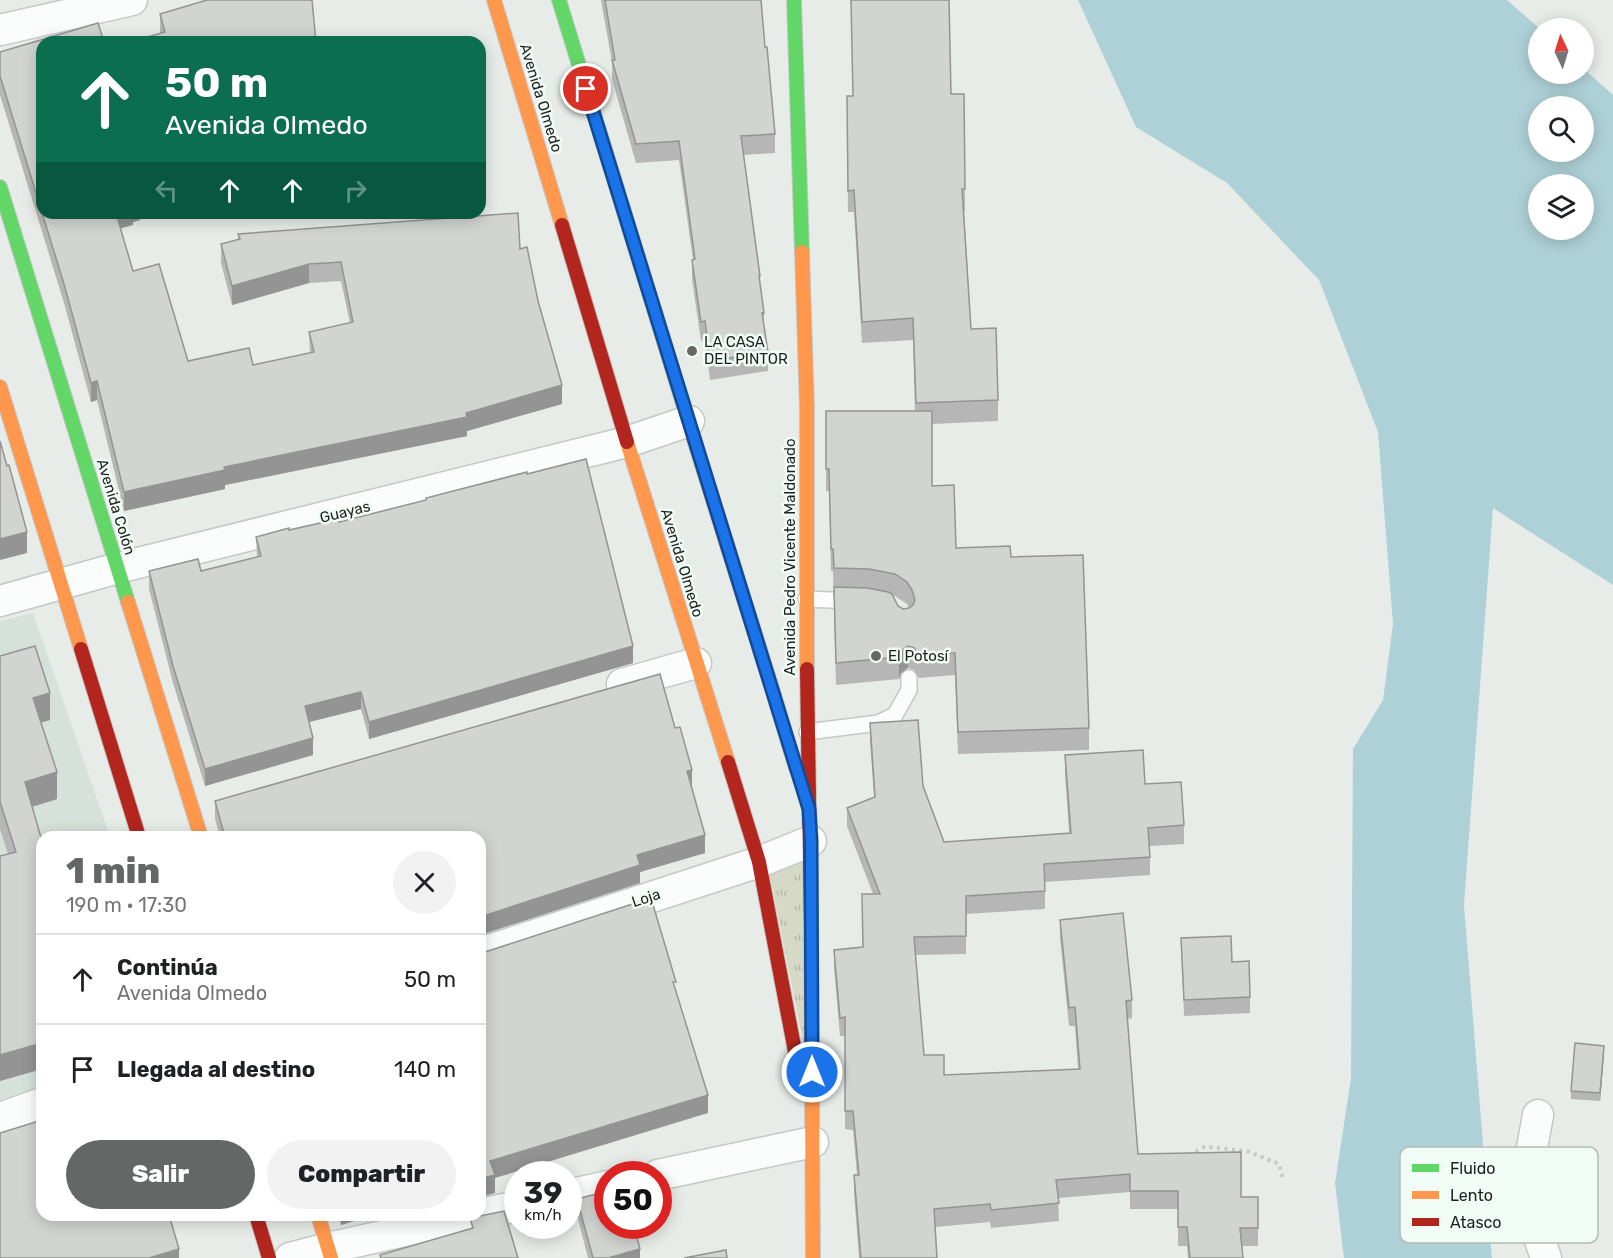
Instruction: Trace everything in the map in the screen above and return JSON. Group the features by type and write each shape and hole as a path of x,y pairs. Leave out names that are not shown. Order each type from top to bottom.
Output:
{"street":[{"path":"0,30 132,0"},
{"name":"Avenida Olmedo","path":"494,0 627,442 759,862 813,1142"},
{"path":"559,0 809,809"},
{"name":"Avenida Pedro Vicente Maldonado","path":"794,0 807,409 807,732 811,841 813,1258"},
{"name":"Avenida Colón","path":"0,187 118,568 204,805 202,831"},
{"path":"0,387 137,831"},
{"name":"Guayas","path":"0,601 118,568 627,442 689,421"},
{"path":"593,693 696,663"},
{"name":"Loja","path":"486,951 759,862 811,841"},
{"path":"0,1118 36,1105"},
{"path":"1532,1147 1538,1115"},
{"path":"672,1172 813,1142"},
{"path":"486,1213 504,1209"},
{"path":"258,1221 269,1258"},
{"path":"320,1221 330,1253"},
{"path":"290,1258 330,1253 455,1221"},
{"path":"1541,1243 1546,1258"}],"lane":[{"path":"807,599 869,601"},
{"path":"807,732 878,723 895,715 909,690 909,678"}],"path":[{"path":"1180,1156 1189,1155 1204,1147 1247,1151 1279,1164 1283,1179"}],"shaded area":[{"path":"33,613 108,831 36,831 36,1088 0,1100 0,621"}],"green space":[{"path":"809,861 804,1046 769,871"}],"water":[{"path":"1078,0 1507,0 1528,18 1528,84 1594,84 1594,78 1613,95 1613,585 1493,508 1464,905 1483,1147 1400,1147 1400,1243 1491,1243 1492,1258 1344,1258 1335,1183 1351,1078 1353,749 1383,700 1393,624 1378,432 1319,280 1227,183 1136,127"}],"building":[{"path":"207,0 312,0 315,36 151,36 165,32 160,14"},
{"path":"605,0 761,0 775,134 741,136 768,352 710,361 705,321 701,322 692,260 695,259 679,141 636,144 612,60 615,60"},
{"path":"851,0 949,0 951,94 964,94 965,189 962,189 971,329 996,328 998,400 916,403 913,318 862,322 854,190 848,191 847,96 853,96"},
{"path":"98,23 102,36 54,36"},
{"path":"36,41 36,193 0,76 0,52"},
{"path":"518,213 520,249 527,247 538,301 562,385 466,413 467,417 224,467 225,470 124,492 97,381 91,383 44,219 118,219 133,271 159,264 188,361 249,348 253,365 314,352 309,332 353,322 341,262 309,264 232,286 221,244 240,239 238,234 438,219 486,219 486,215"},
{"path":"826,411 932,411 932,486 954,485 956,548 1010,546 1011,557 1083,555 1089,728 958,732 955,653 919,656 914,648 908,646 901,651 899,657 836,663 834,587 867,588 888,592 903,609 913,605 915,600 907,582 895,574 869,569 834,568 833,549 831,549 829,469 826,469"},
{"path":"0,441 7,466 9,465 27,532 0,539"},
{"path":"586,459 633,646 369,722 361,692 305,706 313,738 205,769 173,666 149,571 198,559 201,571 261,556 256,537 338,519 339,522 527,472 527,474"},
{"path":"35,646 50,693 33,698 57,772 25,782 39,831 36,831 36,1045 0,1055 0,856 16,852 0,802 0,656"},
{"path":"660,674 675,728 680,727 692,770 687,771 705,835 637,855 640,865 486,915 486,831 223,831 215,801"},
{"path":"918,720 923,786 944,842 1071,833 1065,755 1143,750 1145,784 1181,782 1184,825 1148,828 1150,857 1044,864 1045,891 966,896 966,936 914,937 924,1055 944,1055 944,1075 1080,1069 1075,1007 1069,1008 1060,920 1123,913 1132,1000 1126,1001 1138,1154 1241,1152 1241,1197 1258,1197 1258,1228 1240,1228 1243,1258 1190,1258 1187,1227 1178,1227 1178,1191 1130,1191 1130,1174 1056,1180 1059,1203 991,1210 990,1204 934,1209 937,1258 861,1258 854,1175 859,1175 853,1111 845,1111 845,1017 840,1018 834,950 863,947 862,894 880,894 847,808 875,797 870,723"},
{"path":"651,898 676,982 673,982 708,1095 490,1161 495,1175 486,1177 486,952"},
{"path":"1231,936 1232,962 1249,961 1250,997 1184,1000 1181,938"},
{"path":"1575,1043 1604,1046 1600,1093 1571,1091"},
{"path":"36,1122 36,1221 171,1221 179,1249 149,1258 0,1258 0,1133"},
{"path":"594,1195 594,1239 637,1239 640,1249 608,1258 593,1258 582,1217 582,1198"},
{"path":"504,1211 504,1239 512,1239 518,1258 381,1258 380,1255 473,1228 471,1221 486,1221 486,1215"},
{"path":"726,1250 727,1258 684,1258"}],"traffic: fast":[{"path":"559,0 693,436"},
{"path":"794,0 802,252"},
{"path":"0,187 128,602"},
{"path":"774,695 796,768"}],"traffic: slow":[{"path":"494,0 562,225"},
{"path":"802,252 807,409 807,669"},
{"path":"0,387 81,649"},
{"path":"627,442 728,762"},
{"path":"128,602 199,831"},
{"path":"811,926 813,1258"},
{"path":"320,1221 331,1258"}],"traffic: jam":[{"path":"562,225 627,442"},
{"path":"693,436 774,695"},
{"path":"81,649 137,831"},
{"path":"807,669 811,926"},
{"path":"728,762 759,862 797,1062"},
{"path":"258,1221 269,1258"}],"place":[{"name":"LA CASA DEL PINTOR","path":"692,351"},
{"name":"El Potosí","path":"876,656"}],"route":[{"path":"586,89 809,809 812,1072"}]}
